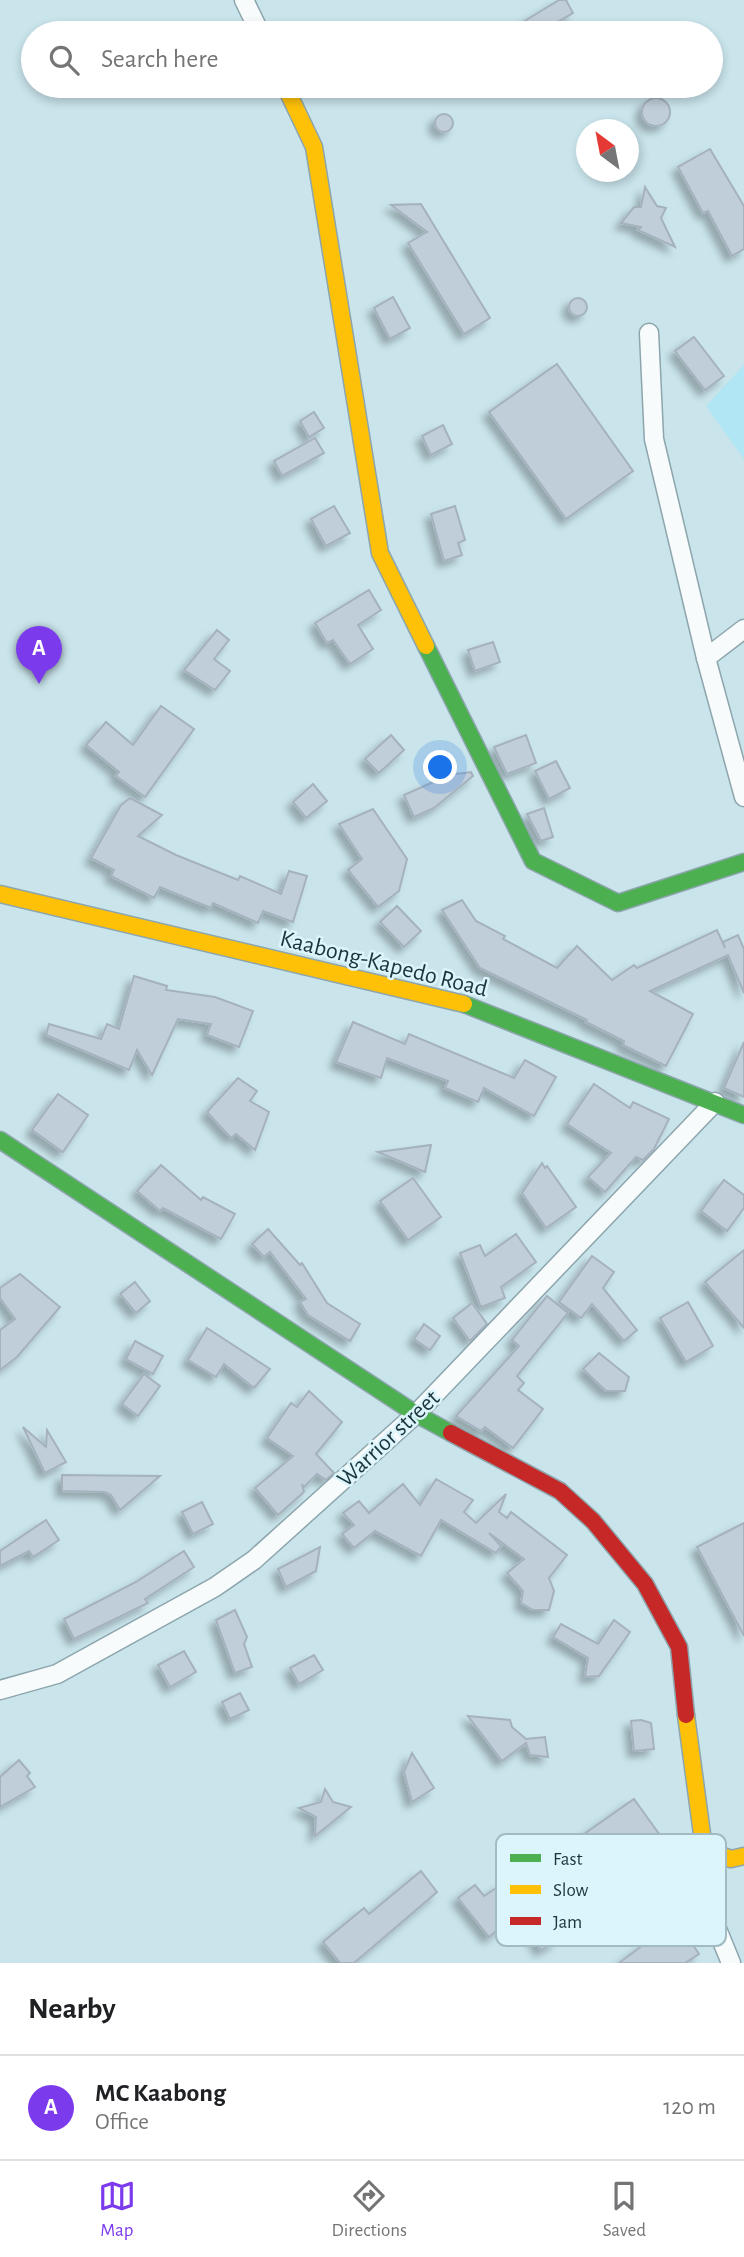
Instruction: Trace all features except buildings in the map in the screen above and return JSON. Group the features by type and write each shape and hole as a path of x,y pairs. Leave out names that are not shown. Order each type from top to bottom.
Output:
{"street":[{"path":"244,0 254,21"},
{"path":"291,98 314,148 380,553 533,861 618,903 744,862"},
{"path":"649,333 654,439 706,658 744,797"},
{"path":"706,658 744,629"},
{"name":"Kaabong-Kapedo Road","path":"0,894 476,1007 744,1115"},
{"name":"Warrior street","path":"0,1690 57,1674 215,1587 254,1560 416,1415 715,1102"},
{"path":"0,1140 416,1415 559,1491 593,1521 645,1584 679,1647 702,1834"},
{"path":"726,1857 731,1859 744,1856"},
{"path":"724,1946 731,1963"}],"shaded area":[{"path":"744,365 744,459 706,406"}],"traffic: fast":[{"path":"426,646 533,861 618,903 744,862"},
{"path":"464,1004 744,1115"},
{"path":"0,1140 416,1414 451,1433"}],"traffic: slow":[{"path":"291,98 314,147 380,553 426,646"},
{"path":"0,894 464,1004"},
{"path":"686,1715 702,1834"},
{"path":"726,1857 731,1859 744,1856"}],"traffic: jam":[{"path":"451,1433 560,1491 593,1521 645,1584 679,1647 686,1715"}],"place":[{"name":"MC Kaabong","path":"39,684"}]}
